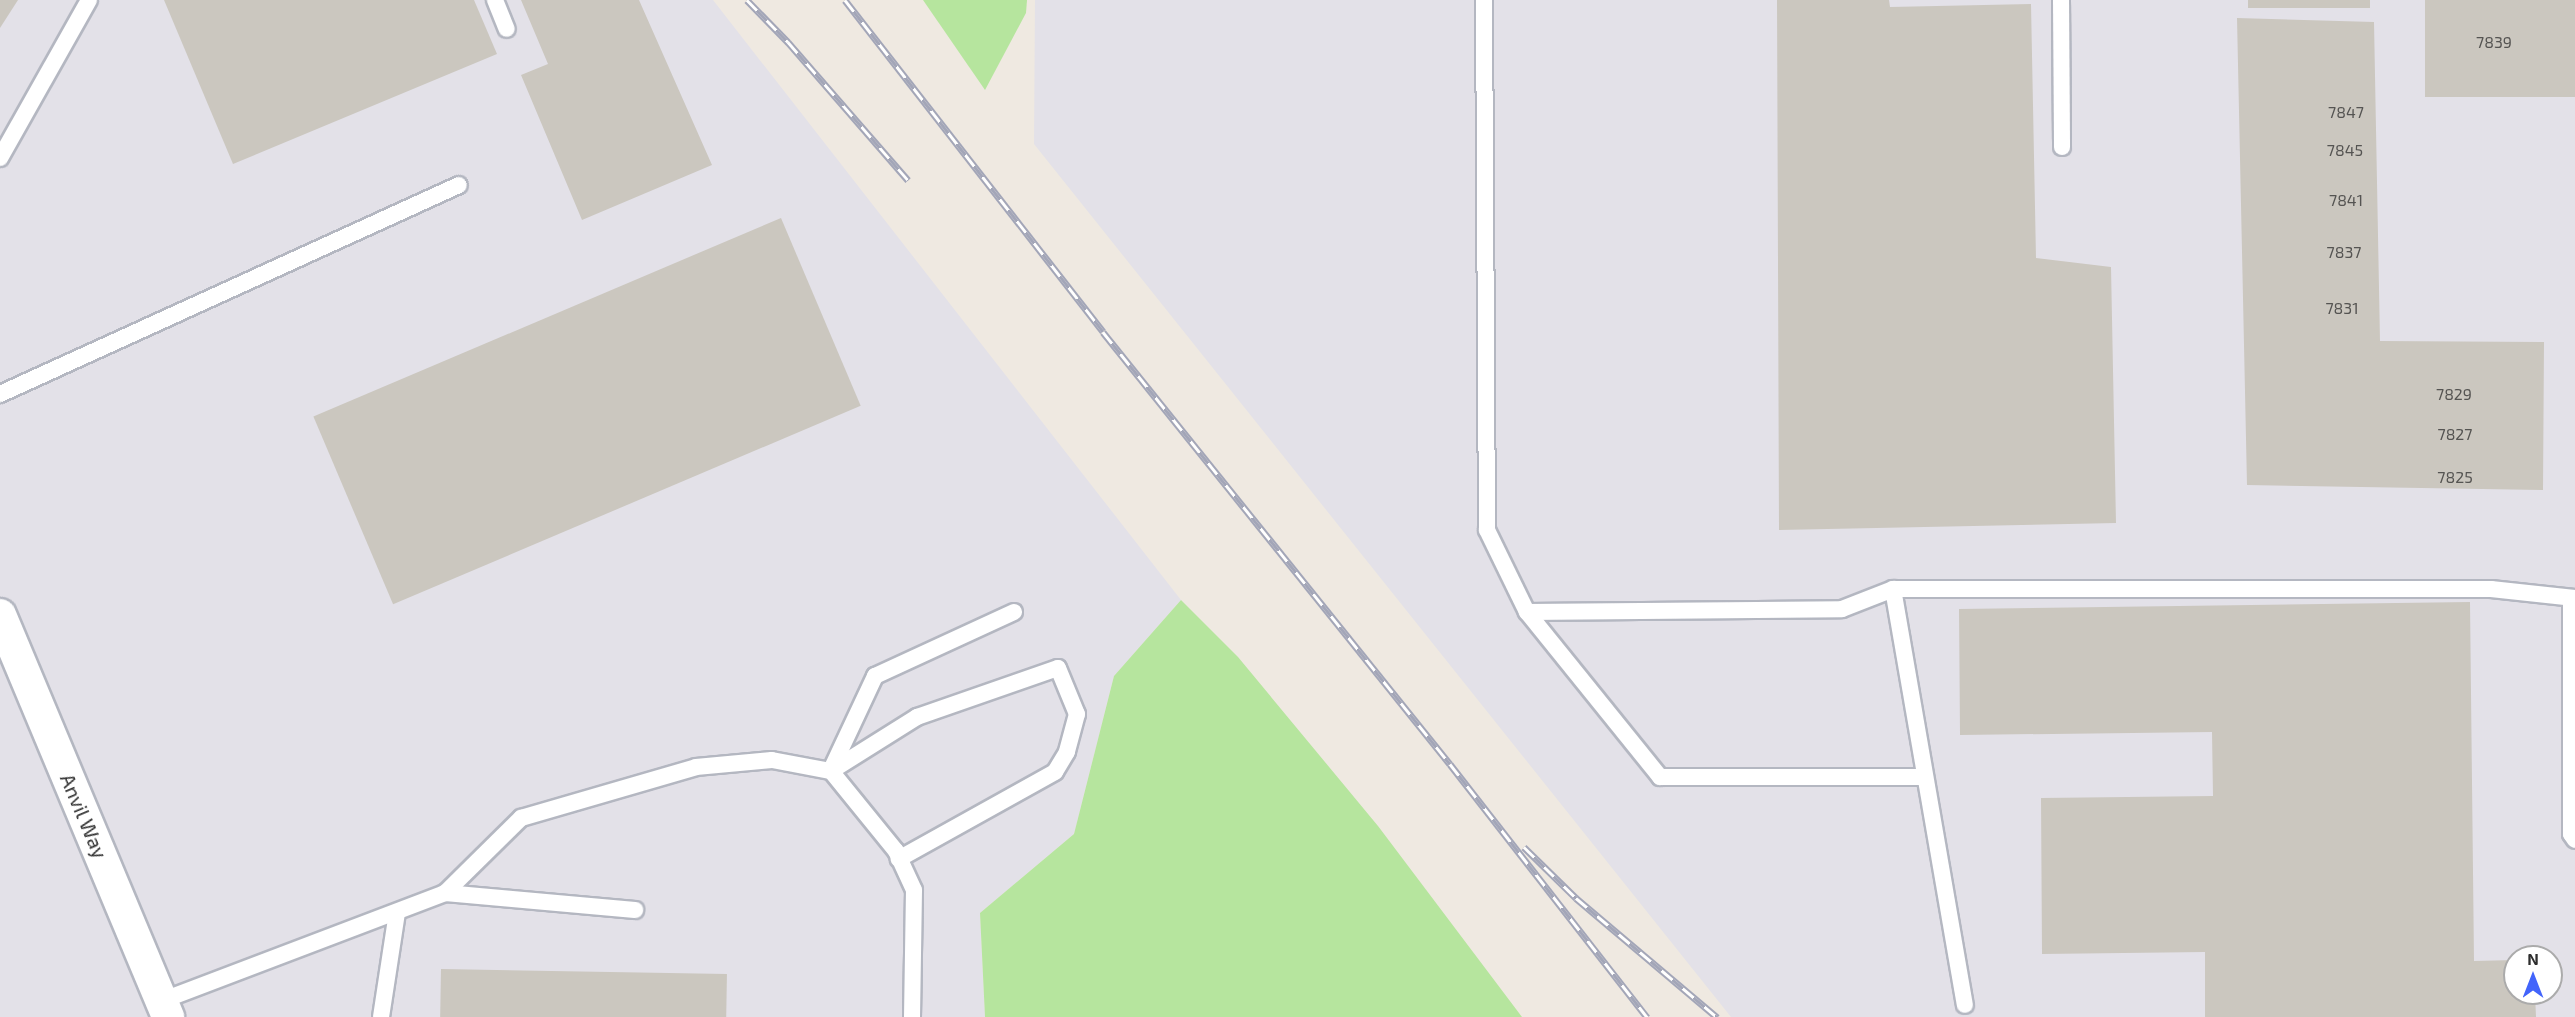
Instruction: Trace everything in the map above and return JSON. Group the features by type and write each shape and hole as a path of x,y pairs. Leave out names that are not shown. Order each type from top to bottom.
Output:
{"street":[{"name":"Anvil Way","path":"0,615 165,1009"}],"lane":[{"path":"0,159 89,0"},
{"path":"495,0 507,29"},
{"path":"1484,0 1487,530 1527,612 1660,777 1925,777"},
{"path":"2061,0 2062,147"},
{"path":"0,394 459,185"},
{"path":"1527,612 1842,609 1893,589 2491,589 2573,598 2571,834 2575,840"},
{"path":"1893,589 1965,1005"},
{"path":"831,771 875,676 1014,612"},
{"path":"831,771 917,717 1058,668 1077,714 1067,752 1055,772 899,859"},
{"path":"165,1009 445,893 520,818 696,767 772,760 831,771 899,859 914,890 912,1017"},
{"path":"445,893 635,910"},
{"path":"381,1017 397,912"}],"shaded area":[{"path":"0,0 713,0 1181,600 1114,676 1074,834 980,913 985,1017 0,1017"},
{"path":"1035,0 2575,0 2575,1017 1731,1017 1034,144"}],"green space":[{"path":"923,0 1027,0 1026,13 985,90"},
{"path":"1181,600 1238,657 1378,826 1522,1017 985,1017 980,913 1074,834 1114,676"}],"building":[{"path":"0,0 18,0 0,28"},
{"path":"164,0 474,0 497,54 233,164"},
{"path":"521,0 639,0 712,165 582,220 521,75 548,64"},
{"path":"1777,0 1889,0 1890,7 2031,4 2036,258 2111,267 2116,523 1779,530"},
{"path":"2248,0 2370,0 2370,8 2248,8"},
{"path":"2425,0 2575,0 2575,97 2425,97"},
{"path":"2237,18 2374,22 2380,341 2544,342 2543,490 2247,485"},
{"path":"781,218 861,406 393,604 313,416"},
{"path":"2470,602 2474,961 2503,960 2503,1005 2536,1005 2536,1017 2205,1017 2205,952 2042,954 2041,798 2213,796 2212,732 1960,735 1959,609"},
{"path":"441,969 727,974 726,1017 440,1017"}],"railway":[{"path":"747,0 788,42 908,180"},
{"path":"845,0 1103,332 1450,764 1647,1017"},
{"path":"1524,847 1576,898 1717,1017"}]}
